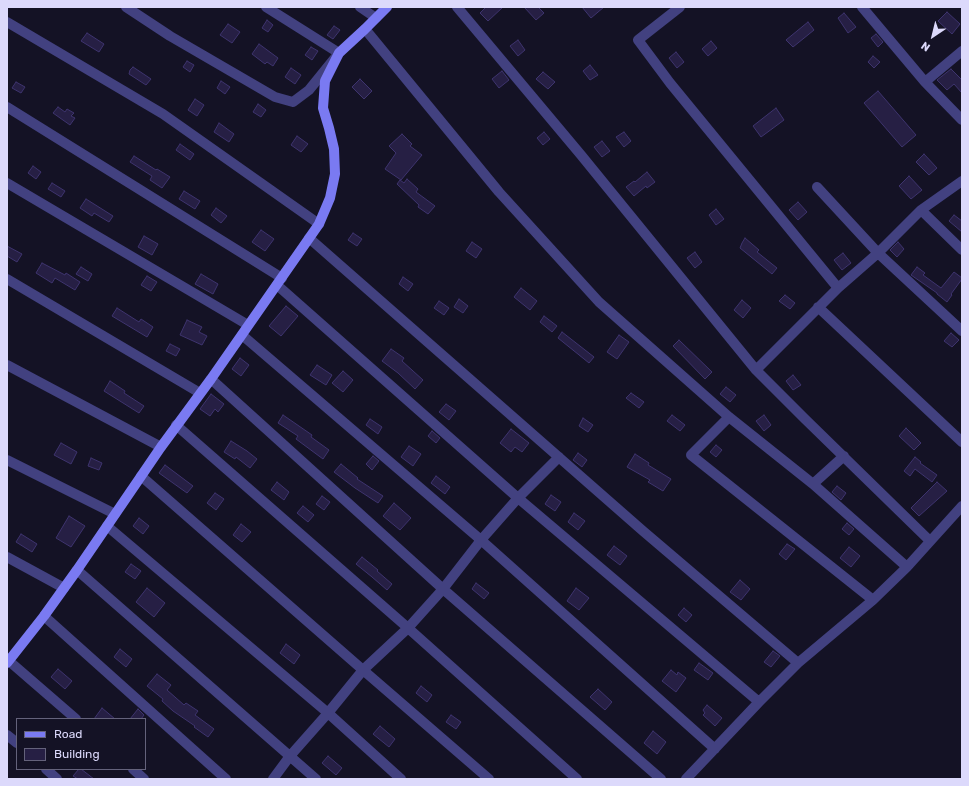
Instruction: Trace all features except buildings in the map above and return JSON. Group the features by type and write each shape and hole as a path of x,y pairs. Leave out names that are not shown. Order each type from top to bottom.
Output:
{"street":[{"path":"126,7 170,36 275,97 293,102 309,90 339,53 387,7"},
{"path":"266,7 339,53"},
{"path":"360,7 376,18"},
{"path":"457,7 582,155 756,370 930,541"},
{"path":"680,7 638,40 670,83 838,288"},
{"path":"862,7 925,82 962,120"},
{"path":"7,22 163,114 319,224"},
{"path":"365,29 499,192 599,302 729,417 813,484 907,567"},
{"path":"925,82 962,51"},
{"path":"75,718 8,662 44,616 77,570 160,447 280,282 319,224 330,198 335,174 334,149 323,108 325,81 339,53"},
{"path":"7,107 280,282 518,498 759,702"},
{"path":"756,370 818,307 878,253 921,210 962,181"},
{"path":"7,184 248,325"},
{"path":"817,187 878,253 962,331"},
{"path":"921,210 962,250"},
{"path":"309,238 643,531 798,663"},
{"path":"7,279 200,393"},
{"path":"818,307 962,442"},
{"path":"242,335 481,540 715,749"},
{"path":"7,365 160,447"},
{"path":"211,378 442,588 661,779"},
{"path":"729,417 691,455 873,600"},
{"path":"176,425 408,628 577,779"},
{"path":"813,484 844,456"},
{"path":"272,779 363,670 408,628 518,498 559,457"},
{"path":"7,460 115,514"},
{"path":"141,476 489,779"},
{"path":"686,779 798,663 873,600 907,567 962,506"},
{"path":"107,526 328,713 401,779"},
{"path":"7,557 64,588"},
{"path":"77,570 316,779"},
{"path":"44,616 226,779"},
{"path":"7,735 16,742"},
{"path":"47,770 58,779"},
{"path":"134,770 144,779"}]}
